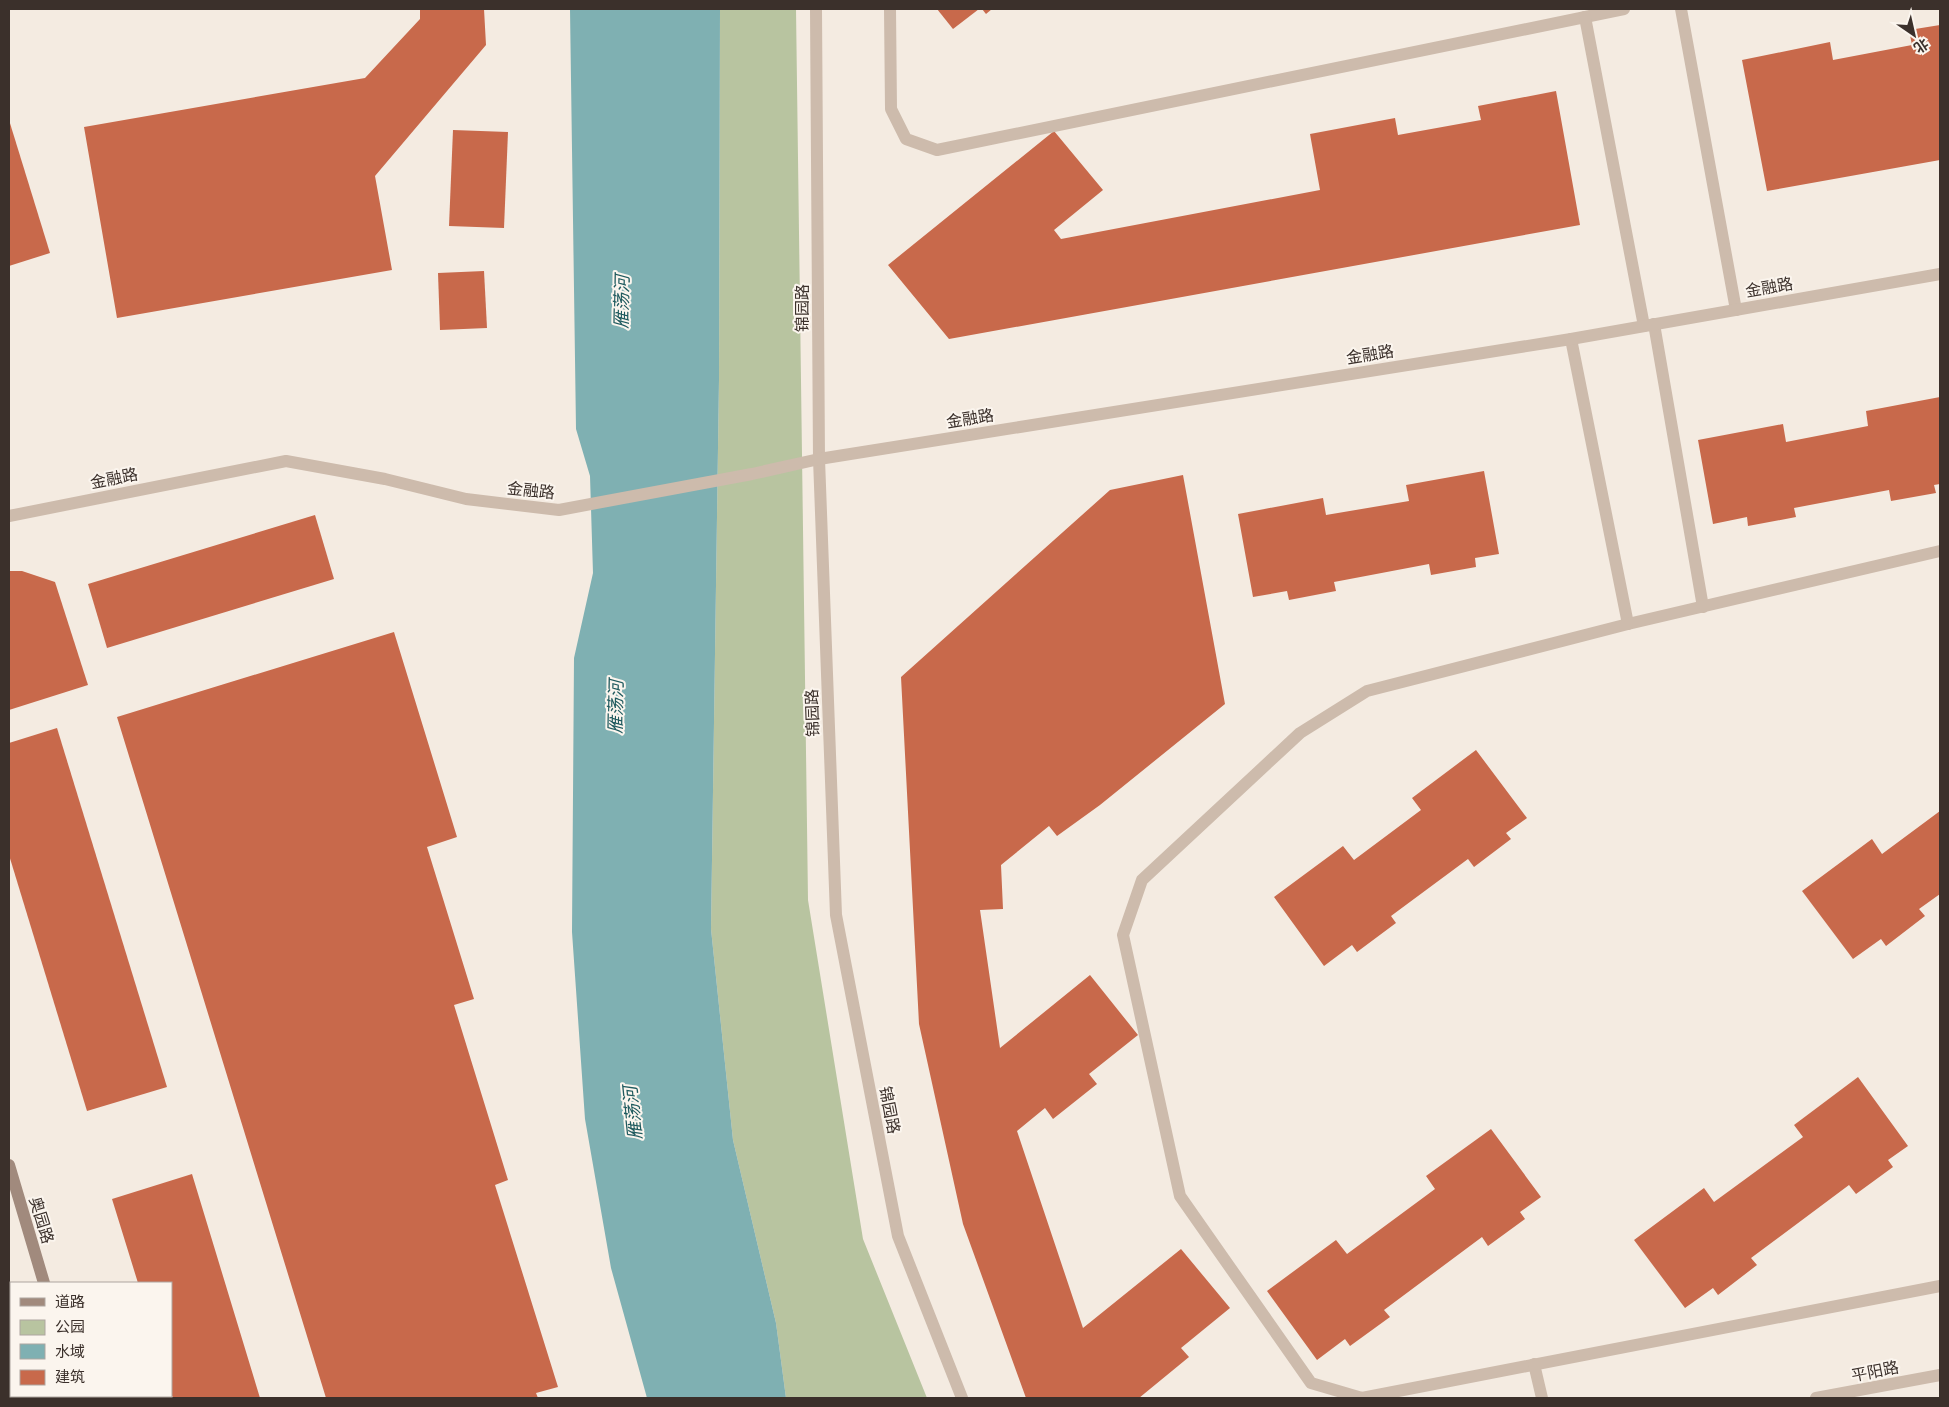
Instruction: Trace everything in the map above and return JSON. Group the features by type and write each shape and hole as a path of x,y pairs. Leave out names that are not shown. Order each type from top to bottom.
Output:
{"street":[{"name":"锦园路","path":"816,9 819,459 836,915 898,1236 962,1398"},
{"path":"890,9 891,109 906,139 938,150 1624,9"},
{"path":"1681,9 1736,310"},
{"path":"1585,17 1649,325 1703,606"},
{"name":"金融路","path":"9,516 286,460 385,478 466,499 559,510 752,474 819,459 1571,339 1940,274"},
{"path":"1571,339 1628,624"},
{"path":"1940,551 1628,624 1367,691 1300,733 1142,880 1122,935 1180,1196 1312,1384 1362,1398 1940,1286"},
{"name":"奥园路","path":"9,1165 44,1282"},
{"path":"1534,1364 1542,1398"},
{"name":"平阳路","path":"1816,1398 1940,1375"}],"green space":[{"path":"720,9 796,9 808,900 863,1239 927,1398 786,1398 776,1323 733,1140 711,929 719,380"}],"water":[{"name":"雁荡河","path":"570,9 720,9 719,380 711,929 733,1140 776,1323 786,1398 647,1398 611,1268 585,1119 572,932 574,658 593,573 590,476 576,429"}],"building":[{"path":"420,9 484,9 486,45 375,176 392,270 117,318 84,127 365,78 420,19"},
{"path":"937,9 979,9 953,29"},
{"path":"982,9 992,9 986,14"},
{"path":"1940,25 1940,160 1767,191 1742,60 1830,42 1833,60 1912,45 1909,30"},
{"path":"1556,91 1580,225 949,339 888,265 1054,131 1103,190 1054,230 1061,239 1320,190 1310,134 1395,118 1398,135 1481,120 1478,106"},
{"path":"9,120 50,253 9,266"},
{"path":"453,130 508,132 504,228 449,226"},
{"path":"484,271 487,328 440,330 438,273"},
{"path":"1940,397 1940,484 1934,485 1936,493 1891,501 1889,490 1794,508 1796,517 1748,526 1747,517 1713,524 1698,440 1783,424 1786,442 1868,426 1866,411"},
{"path":"1484,471 1499,554 1475,558 1476,567 1431,575 1429,564 1334,582 1336,591 1289,600 1287,591 1253,597 1238,514 1323,498 1326,515 1409,501 1406,485"},
{"path":"1183,475 1225,704 1100,805 1057,836 1049,826 1001,865 1003,909 980,910 1000,1048 1090,975 1138,1035 1089,1074 1097,1084 1053,1119 1045,1108 1017,1131 1083,1328 1181,1249 1230,1308 1181,1348 1189,1357 1139,1398 1026,1398 963,1224 919,1024 901,677 1110,490"},
{"path":"315,515 334,579 107,648 88,584"},
{"path":"9,571 22,571 55,582 88,685 9,710"},
{"path":"394,632 457,837 427,847 474,999 454,1005 508,1180 495,1185 558,1387 536,1393 538,1398 326,1398 117,717"},
{"path":"57,728 167,1087 87,1111 9,855 9,743"},
{"path":"1476,750 1527,818 1506,833 1511,839 1474,867 1468,859 1391,916 1396,923 1357,952 1352,945 1324,966 1274,897 1343,846 1354,860 1421,810 1412,798"},
{"path":"1940,811 1940,894 1919,909 1925,916 1886,946 1881,939 1853,959 1802,891 1872,839 1882,854"},
{"path":"1858,1077 1908,1146 1888,1160 1893,1167 1856,1194 1849,1185 1751,1258 1757,1265 1718,1295 1713,1288 1685,1308 1634,1240 1704,1188 1714,1202 1803,1137 1794,1125"},
{"path":"1491,1129 1541,1197 1520,1212 1525,1219 1488,1246 1482,1237 1384,1310 1390,1317 1350,1346 1345,1339 1317,1360 1267,1291 1336,1240 1347,1254 1435,1189 1426,1176"},
{"path":"192,1174 260,1398 173,1398 172,1282 138,1282 112,1199"}]}
